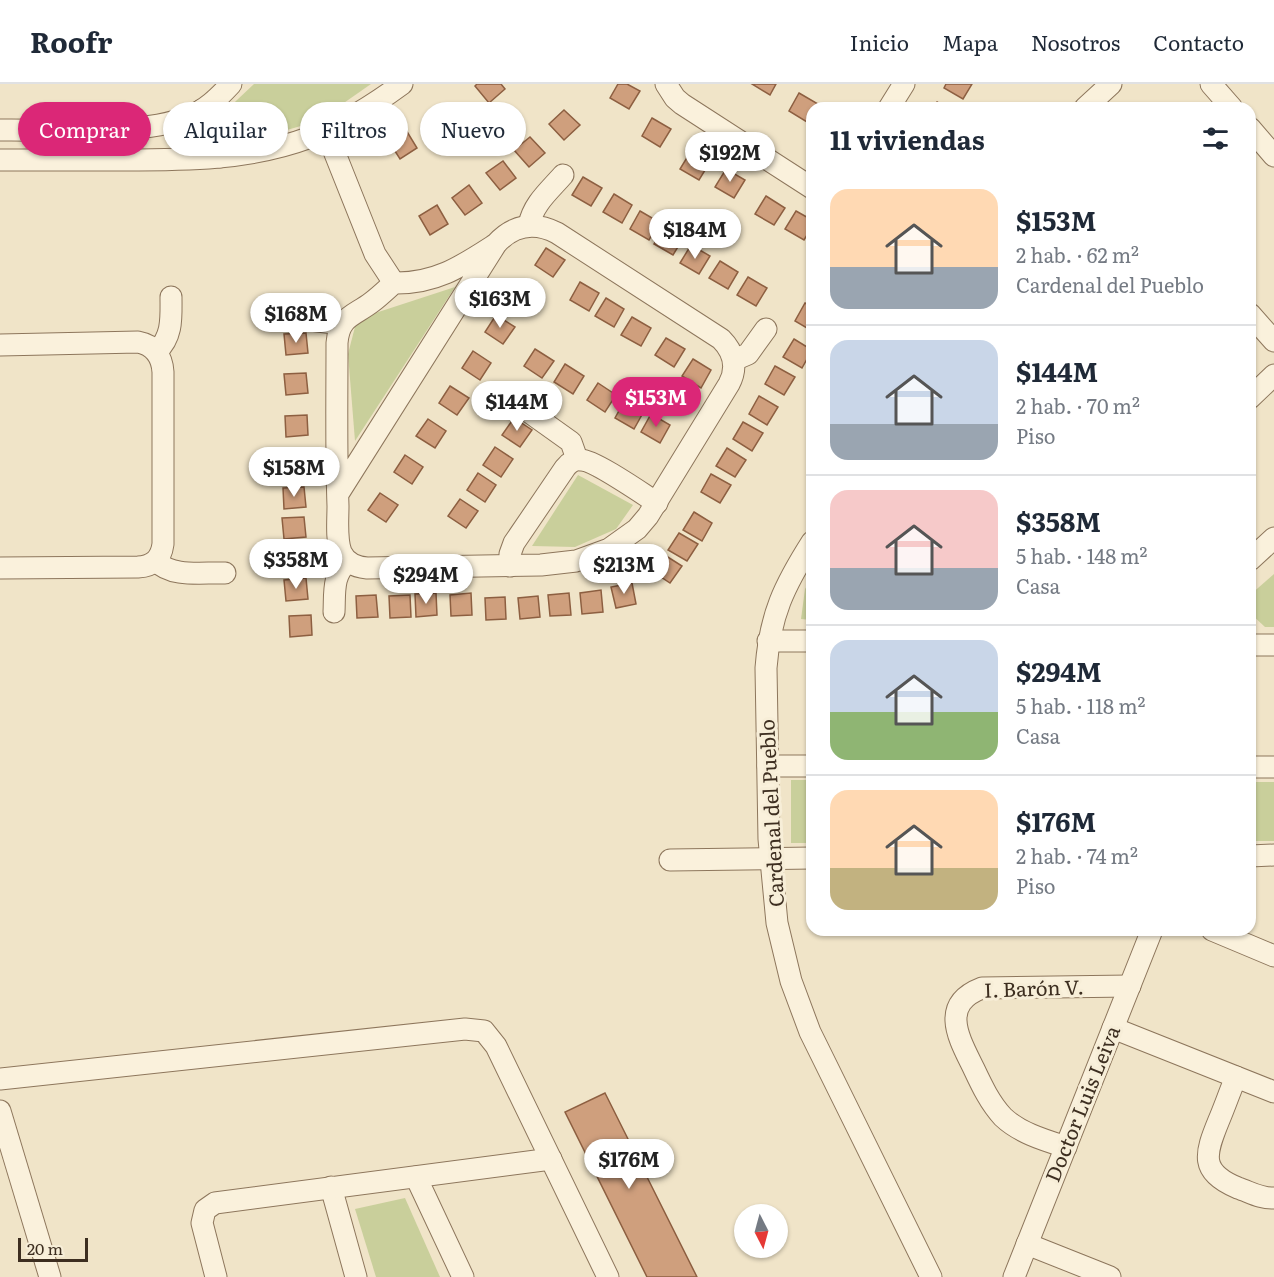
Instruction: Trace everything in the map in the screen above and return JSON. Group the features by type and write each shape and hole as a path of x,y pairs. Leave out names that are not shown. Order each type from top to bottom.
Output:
{"street":[{"path":"213,102 231,84"},
{"path":"374,102 402,84"},
{"path":"666,84 682,104 806,184"},
{"path":"893,102 904,84"},
{"path":"1092,102 1111,84"},
{"path":"1211,84 1227,102"},
{"path":"0,130 132,127 163,123"},
{"path":"1256,135 1274,156"},
{"path":"0,160 177,160 254,152 300,140"},
{"path":"336,156 375,254 394,283"},
{"path":"529,225 536,205 563,175"},
{"path":"529,225 539,225 557,233 721,339 731,351 734,360 733,376 729,384 657,503 637,529 625,539 593,556 561,564 360,568 348,562 340,548 337,436 338,333 348,317 371,303 394,283 433,279 452,270 496,244 510,231 529,225"},
{"path":"338,494 496,244"},
{"path":"452,270 464,279 467,290"},
{"path":"157,351 169,333 171,297"},
{"path":"294,318 342,324"},
{"path":"1256,321 1274,341"},
{"path":"734,360 748,354 766,329"},
{"path":"0,345 138,342 157,351 161,357 164,372 162,550 156,561 150,565 138,567 0,568"},
{"path":"1256,392 1274,375"},
{"path":"529,412 571,442 577,459"},
{"path":"337,436 342,444 350,448 366,449"},
{"path":"510,566 510,554 514,543 565,468 577,459 591,463 657,503"},
{"path":"1256,554 1274,538"},
{"name":"Cardenal del Pueblo","path":"806,551 790,576 782,594 775,611 768,641 766,668 769,839 777,923 799,1007 931,1277"},
{"path":"156,561 173,571 225,573"},
{"path":"334,612 337,577 343,565 348,562"},
{"path":"768,641 806,641"},
{"path":"1256,645 1274,645"},
{"path":"768,766 806,766"},
{"path":"1256,767 1274,767"},
{"path":"1256,856 1274,855"},
{"path":"670,860 806,858"},
{"name":"Doctor Luis Leiva","path":"1014,1277 1150,936"},
{"path":"1226,936 1274,956"},
{"name":"I. Barón V.","path":"1066,1147 1041,1139 1016,1127 993,1105 959,1038 956,1029 956,1012 966,997 982,988 1130,986"},
{"path":"1113,1028 1274,1092"},
{"path":"0,1079 465,1029 484,1031 496,1046 608,1277"},
{"path":"1236,1077 1208,1149 1209,1165 1226,1183 1261,1197 1274,1198"},
{"path":"0,1112 50,1277"},
{"path":"216,1277 202,1216 209,1206 221,1201 551,1159"},
{"path":"416,1177 463,1277"},
{"path":"331,1187 356,1277"},
{"path":"1027,1244 1110,1277"}],"green space":[{"path":"254,84 371,84 345,102 300,102 300,126 288,130 288,102 235,102"},
{"path":"455,287 355,441 348,354 357,319"},
{"path":"578,475 633,505 616,529 575,547 532,546"},
{"path":"1274,574 1274,627 1265,627 1256,619 1256,590"},
{"path":"806,587 806,620 801,619"},
{"path":"791,780 806,780 806,843 791,843"},
{"path":"1256,782 1274,782 1274,841 1256,841"},
{"path":"405,1198 440,1277 376,1277 355,1209"}],"building":[{"path":"477,84 501,84 505,89 488,102 475,86"},
{"path":"618,84 627,84 640,91 629,109 610,98"},
{"path":"752,84 776,84 770,95"},
{"path":"946,84 972,84 963,99 944,88"},
{"path":"799,93 815,102 806,102 806,121 789,111"},
{"path":"564,110 580,125 564,140 549,124"},
{"path":"652,118 671,129 660,147 642,136"},
{"path":"408,133 417,148 408,154"},
{"path":"530,137 545,153 529,167 519,156 526,156 526,140"},
{"path":"691,151 710,162 699,180 680,169"},
{"path":"503,161 516,178 500,190 486,173"},
{"path":"726,169 745,180 734,198 715,187"},
{"path":"583,177 602,188 591,206 572,195"},
{"path":"469,185 482,203 465,215 452,198"},
{"path":"614,194 632,205 622,223 603,212"},
{"path":"766,196 785,208 774,225 755,214"},
{"path":"437,205 448,224 430,235 419,216"},
{"path":"640,211 659,222 649,240 630,229"},
{"path":"796,211 806,217 804,240 785,229"},
{"path":"665,226 684,237 673,255 654,244"},
{"path":"691,245 710,256 699,274 680,263"},
{"path":"546,248 565,260 553,277 535,265"},
{"path":"720,261 738,272 728,289 709,278"},
{"path":"748,277 767,288 756,306 737,295"},
{"path":"518,281 537,293 525,311 507,298"},
{"path":"580,282 599,293 589,311 570,300"},
{"path":"606,298 624,309 614,327 595,316"},
{"path":"805,303 806,304 806,327 795,321"},
{"path":"496,315 515,327 503,344 485,332"},
{"path":"632,317 651,328 641,346 621,335"},
{"path":"306,333 308,353 286,355 284,334"},
{"path":"666,338 685,349 674,367 655,355"},
{"path":"794,339 806,346 806,361 802,368 783,357"},
{"path":"535,349 554,361 542,378 524,366"},
{"path":"473,351 491,363 480,380 462,368"},
{"path":"693,359 711,370 701,388 682,376"},
{"path":"565,364 584,376 573,394 554,382"},
{"path":"775,366 795,377 784,395 765,384"},
{"path":"306,373 308,393 286,395 284,374"},
{"path":"598,383 616,395 605,412 587,400"},
{"path":"450,386 469,398 457,415 439,403"},
{"path":"759,396 778,407 767,425 749,414"},
{"path":"625,400 644,411 634,429 615,418"},
{"path":"651,414 670,425 660,443 641,432"},
{"path":"307,415 308,435 286,437 285,416"},
{"path":"514,418 532,430 520,447 502,435"},
{"path":"428,419 446,431 435,448 416,436"},
{"path":"743,422 763,433 752,451 733,439"},
{"path":"495,447 513,459 501,477 483,465"},
{"path":"727,448 746,460 735,477 716,466"},
{"path":"306,451 307,472 286,474 284,453"},
{"path":"405,455 423,467 412,484 394,472"},
{"path":"478,473 496,485 485,502 467,490"},
{"path":"711,474 731,485 720,503 701,492"},
{"path":"304,487 306,507 284,509 283,488"},
{"path":"380,493 398,505 386,522 368,510"},
{"path":"460,499 478,511 466,528 448,516"},
{"path":"694,512 712,523 702,541 683,530"},
{"path":"304,517 306,537 284,539 282,518"},
{"path":"679,533 698,544 687,561 668,550"},
{"path":"305,545 307,566 285,567 283,547"},
{"path":"663,554 682,566 670,583 652,571"},
{"path":"306,578 308,599 286,601 284,580"},
{"path":"632,583 636,604 616,608 611,587"},
{"path":"601,590 603,612 582,614 580,593"},
{"path":"436,593 437,615 416,617 415,594"},
{"path":"471,593 472,615 451,616 450,595"},
{"path":"569,593 571,615 550,616 548,595"},
{"path":"376,595 378,617 357,618 356,596"},
{"path":"410,595 411,617 390,618 389,596"},
{"path":"538,596 540,617 520,619 518,598"},
{"path":"505,597 506,619 486,620 485,598"},
{"path":"311,615 312,635 290,637 289,616"},
{"path":"605,1093 697,1277 647,1277 565,1112"}]}
